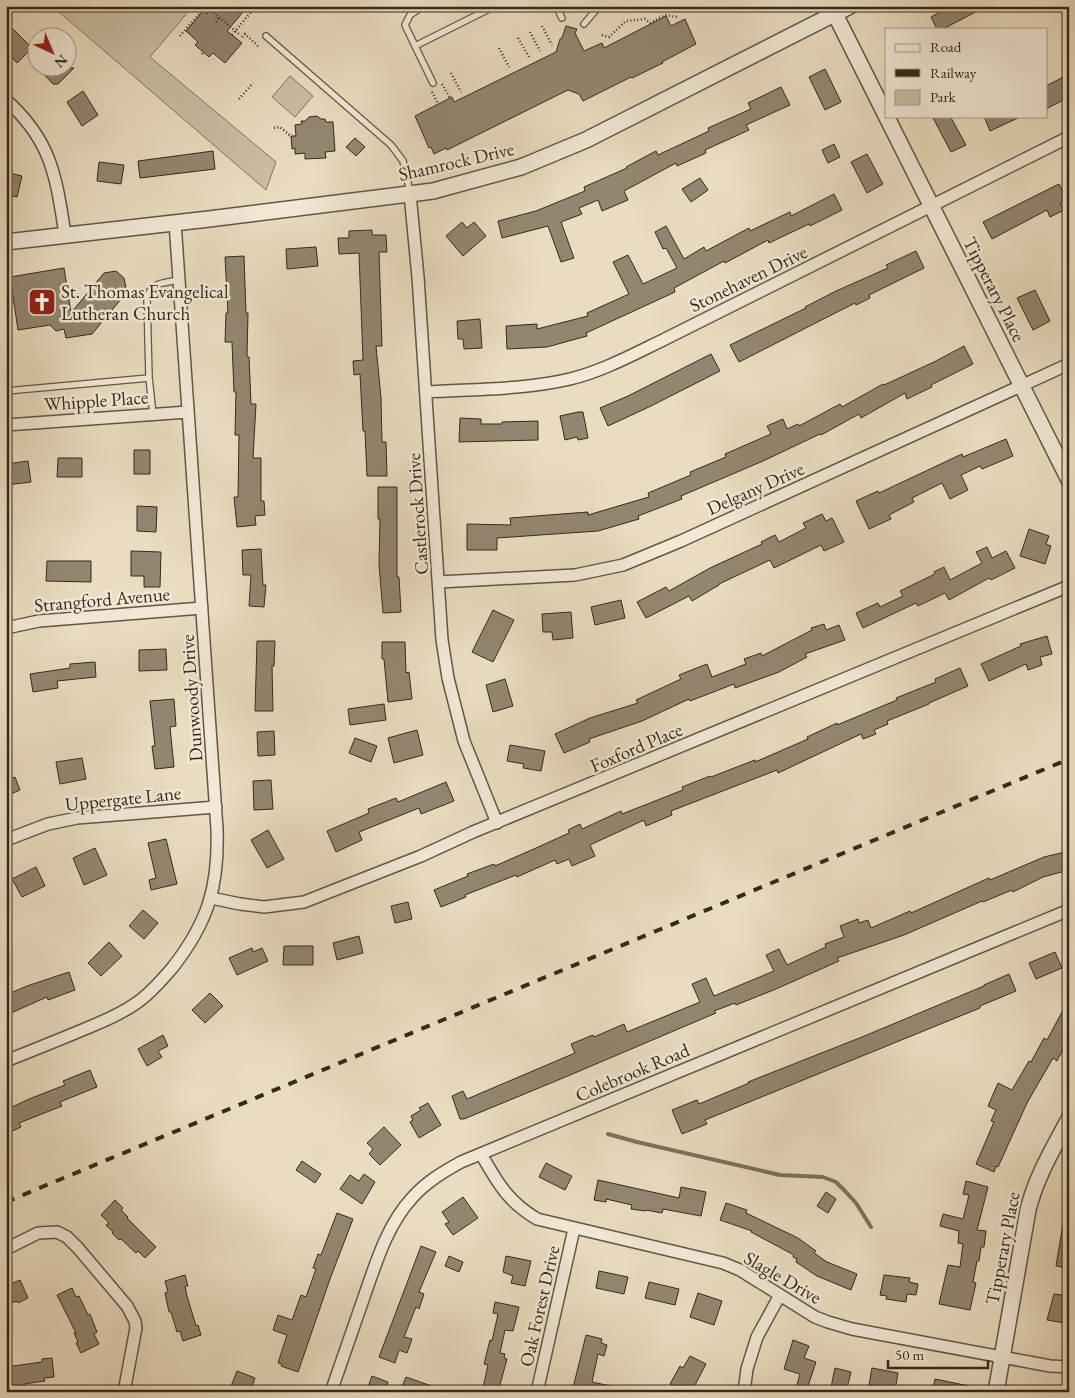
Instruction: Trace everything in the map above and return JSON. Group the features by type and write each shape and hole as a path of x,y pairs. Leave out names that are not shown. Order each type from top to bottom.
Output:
{"street":[{"name":"Shamrock Drive","path":"6,242 433,191 488,177 543,159 586,140 833,10 850,6"},
{"name":"Tipperary Place","path":"833,10 885,113"},
{"path":"6,100 37,135 48,156 56,180 65,234"},
{"name":"Tipperary Place","path":"888,118 1069,480"},
{"name":"Stonehaven Drive","path":"426,392 530,385 585,375 665,339 1069,137"},
{"name":"Castlerock Drive","path":"410,194 426,392 442,640 452,700 464,741 497,823"},
{"name":"Dunwoody Drive","path":"6,1061 103,1021 136,1004 166,976 184,953 207,911 216,876 218,856 216,807 175,222"},
{"name":"Delgany Drive","path":"439,582 575,575 624,565 681,541 1069,364"},
{"name":"Whipple Place","path":"6,425 188,412"},
{"name":"Foxford Place","path":"211,898 264,907 304,902 1069,586"},
{"name":"Strangford Avenue","path":"6,628 39,621 202,608"},
{"name":"Uppergate Lane","path":"6,840 48,824 76,818 216,807"},
{"name":"Colebrook Road","path":"331,1392 377,1260 389,1232 397,1216 412,1198 439,1174 461,1162 742,1044 1069,910"},
{"name":"Tipperary Place","path":"996,1392 1028,1210 1042,1169 1069,1119"},
{"name":"Slagle Drive","path":"481,1154 504,1193 521,1210 537,1219 723,1263 740,1270 815,1317 852,1329 1050,1366 1069,1367"},
{"name":"Oak Forest Drive","path":"537,1392 574,1229"},
{"path":"6,1249 38,1233 57,1232 67,1237 78,1248 127,1306 135,1321 136,1328 124,1392"},
{"path":"744,1392 747,1369 757,1337 780,1295"}],"lane":[{"path":"424,6 410,15 405,25 431,84"},
{"path":"415,46 495,6"},
{"path":"556,6 562,18"},
{"path":"584,24 595,11 594,6"},
{"path":"266,36 392,144 403,161 410,194"},
{"path":"153,414 149,378 148,292 157,284 179,280"},
{"path":"6,391 149,378"}],"path":[{"path":"180,36 206,6 241,36 245,34 258,46"},
{"path":"232,35 256,6"},
{"path":"243,12 248,16"},
{"path":"602,35 608,37 626,21 645,19 650,23 665,16 677,17"},
{"path":"216,22 219,18"},
{"path":"542,26 552,45"},
{"path":"530,32 540,51"},
{"path":"518,38 529,57"},
{"path":"499,48 509,67"},
{"path":"451,73 461,92"},
{"path":"440,79 450,98"},
{"path":"239,99 253,83"},
{"path":"431,84 438,104"},
{"path":"274,128 280,127 292,137"}],"green space":[{"path":"52,6 193,6 150,57 276,162 266,190 78,28"},
{"path":"290,76 313,96 295,117 272,97"}],"building":[{"path":"214,6 248,6 227,31 242,43 225,63 213,53 209,57 195,45 198,42 186,31 203,11 207,14"},
{"path":"951,6 987,6 945,28 936,28 931,17"},
{"path":"666,16 671,26 685,19 696,44 663,63 583,101 579,94 568,90 447,150 446,148 434,154 431,147 429,148 415,116 452,97 454,102 556,52 566,26 577,29 575,33 584,51 602,43 604,48"},
{"path":"6,22 28,44 28,52 17,63 6,52"},
{"path":"825,69 841,102 825,110 809,77"},
{"path":"1069,74 1069,97 1048,108 1048,85"},
{"path":"47,78 64,78 58,84 53,84"},
{"path":"781,87 790,105 746,125 749,130 705,150 706,153 677,166 676,163 624,191 628,200 602,211 598,200 579,208 582,214 561,222 574,258 561,262 548,226 502,238 498,221 536,211 585,191 584,187 627,168 656,151 658,155 709,131 708,128 751,109 748,103"},
{"path":"83,91 98,115 82,126 67,102"},
{"path":"317,116 325,119 326,122 333,122 335,151 325,152 326,158 305,159 305,153 295,154 295,148 292,149 291,136 296,136 295,125 302,124 301,121 305,121 309,117"},
{"path":"933,118 951,118 966,145 951,152"},
{"path":"985,118 1018,118 990,131"},
{"path":"355,138 365,147 356,156 346,147"},
{"path":"834,144 840,157 828,163 822,150"},
{"path":"213,151 215,169 140,178 138,161"},
{"path":"867,154 883,184 867,193 851,162"},
{"path":"99,162 124,165 121,184 97,181"},
{"path":"6,172 22,176 17,197 6,195"},
{"path":"700,178 708,190 691,202 682,189"},
{"path":"1059,184 1067,200 1060,203 1064,210 1050,217 1047,210 992,239 983,222"},
{"path":"834,194 842,210 769,243 768,240 725,263 724,261 674,288 675,292 586,333 587,336 547,347 507,349 506,326 537,324 537,329 588,316 587,313 629,294 613,262 628,255 643,284 677,268 666,248 663,249 655,232 666,226 684,259 704,247 706,251 749,228 750,231 790,212 791,216"},
{"path":"462,222 467,228 474,222 486,236 463,256 446,236"},
{"path":"372,230 372,235 386,235 387,252 379,252 382,346 376,346 381,398 382,442 386,442 387,476 367,476 360,374 354,375 353,361 363,360 359,253 339,254 338,238 349,238 349,231"},
{"path":"316,247 318,266 287,269 286,249"},
{"path":"916,251 924,268 869,295 870,298 856,305 855,303 739,362 730,345 806,308 836,291 888,268 886,265"},
{"path":"244,256 246,313 248,313 247,357 249,357 251,404 256,404 253,458 261,458 261,501 264,501 265,515 255,516 256,525 237,527 234,497 238,497 239,435 235,435 236,392 234,392 232,342 225,342 226,313 228,313 225,257"},
{"name":"St. Thomas Evangelical Lutheran Church","path":"64,268 71,313 104,273 116,271 124,278 127,292 92,334 66,338 64,329 56,331 50,325 18,330 10,277"},
{"path":"1035,290 1050,321 1033,330 1017,298"},
{"path":"480,319 482,348 464,349 463,339 458,339 457,321"},
{"path":"964,346 973,364 931,385 932,387 907,399 905,393 861,418 859,414 821,435 681,496 682,499 638,516 639,519 598,531 497,538 497,550 467,550 467,524 511,525 510,518 588,512 588,515 649,497 648,493 691,475 690,472 726,457 725,454 771,434 767,426 783,419 787,429 798,424 799,426 840,404 842,407 883,384 934,362"},
{"path":"711,354 720,371 608,426 600,408"},
{"path":"583,412 588,438 578,440 577,437 565,440 560,416"},
{"path":"460,418 481,419 481,424 538,421 538,440 459,442"},
{"path":"1006,439 1013,456 982,469 980,466 961,475 968,490 950,499 942,483 912,498 914,502 889,515 891,519 869,529 856,501 878,491 879,493 962,454 963,457"},
{"path":"134,450 150,450 150,474 134,474"},
{"path":"58,458 82,458 82,477 57,477"},
{"path":"28,461 31,482 6,485 6,464"},
{"path":"378,487 397,487 397,577 399,577 401,612 383,613 379,564 380,519 378,519"},
{"path":"137,506 157,507 156,532 137,531"},
{"path":"822,514 826,521 832,518 844,542 824,551 821,545 774,568 770,560 719,584 692,601 689,596 646,618 637,602 666,587 669,591 710,568 762,544 761,542 775,535 779,542 806,528 803,523"},
{"path":"1029,529 1049,536 1046,544 1051,546 1045,564 1020,556"},
{"path":"987,547 992,558 1006,551 1015,568 991,580 989,578 949,600 945,593 918,606 916,603 863,628 856,613 878,603 880,607 903,596 900,591 935,574 934,572 944,567 950,580 982,563 976,552"},
{"path":"261,549 263,585 266,585 264,607 249,606 251,575 243,575 242,550"},
{"path":"131,551 161,552 160,587 144,587 144,576 131,576"},
{"path":"47,561 91,561 91,582 46,581"},
{"path":"621,600 625,618 595,625 591,607"},
{"path":"493,610 514,620 493,662 472,652"},
{"path":"571,612 573,638 553,640 552,632 543,632 542,614"},
{"path":"824,624 826,630 839,625 845,640 805,654 807,657 779,672 735,688 734,684 690,701 689,699 642,721 589,739 590,742 564,753 555,734 590,718 638,703 636,700 681,679 679,675 707,664 712,677 746,664 744,659 761,653 762,656 812,630 811,628"},
{"path":"1047,636 1052,654 1040,657 1042,665 1028,670 1026,664 989,681 981,664 1021,646 1020,644"},
{"path":"257,641 275,641 274,666 272,666 273,711 255,711"},
{"path":"382,642 405,642 406,673 409,672 412,699 388,702 384,659 382,659"},
{"path":"166,649 167,670 139,671 139,650"},
{"path":"95,662 96,677 57,681 58,688 33,692 30,674 70,668 70,664"},
{"path":"960,668 968,686 887,721 888,724 874,730 876,734 863,739 861,734 778,773 777,770 671,811 672,815 646,826 644,820 590,845 595,856 572,866 569,859 557,864 555,860 517,877 516,875 465,895 466,897 441,907 434,890 468,876 467,874 494,864 495,866 536,848 569,833 568,830 580,824 582,829 621,811 622,814 683,790 682,787 710,776 755,760 755,762 808,739 807,737 837,723 837,725 897,700 896,698 936,682 935,679"},
{"path":"505,679 513,706 493,712 486,685"},
{"path":"174,699 176,726 170,727 174,767 155,769 152,746 155,746 150,701"},
{"path":"384,704 386,720 350,725 348,709"},
{"path":"417,730 423,755 394,763 388,738"},
{"path":"274,731 275,755 258,756 257,732"},
{"path":"355,738 377,746 371,762 349,753"},
{"path":"510,745 545,751 541,771 523,768 524,764 507,761"},
{"path":"82,758 86,779 60,784 56,762"},
{"path":"15,777 20,790 6,796 6,781"},
{"path":"271,780 273,809 254,810 253,781"},
{"path":"446,782 454,801 421,814 419,808 359,832 362,840 336,852 327,831 369,813 368,809 396,798 398,802"},
{"path":"268,830 284,859 267,868 251,840"},
{"path":"166,839 177,884 151,890 149,880 156,878 148,843"},
{"path":"95,848 107,875 84,885 73,858"},
{"path":"1069,851 1069,870 1043,877 1013,892 1012,890 982,901 904,935 837,958 839,961 776,989 736,1005 735,1003 714,1011 716,1013 464,1119 460,1119 452,1096 463,1091 467,1099 575,1053 571,1044 593,1035 594,1037 624,1024 627,1032 700,1002 692,984 706,978 714,996 774,971 766,955 779,949 787,965 826,947 825,944 844,937 840,926 858,919 859,923 868,920 871,928 910,911 911,913 989,878 990,880 1044,857"},
{"path":"36,867 45,886 22,897 12,879"},
{"path":"408,902 412,919 395,923 391,906"},
{"path":"143,910 158,923 144,939 129,926"},
{"path":"359,936 363,953 337,960 333,943"},
{"path":"109,942 122,956 101,976 88,963"},
{"path":"284,946 313,946 313,965 283,965"},
{"path":"252,948 253,952 262,948 268,961 237,975 229,958"},
{"path":"1055,952 1062,968 1036,979 1029,963"},
{"path":"69,972 75,990 48,1000 47,997 11,1013 6,1001 6,995"},
{"path":"1009,974 1016,991 980,1006 980,1008 705,1120 707,1124 682,1134 672,1110 697,1100 699,1104"},
{"path":"210,993 223,1006 205,1023 192,1010"},
{"path":"1069,999 1069,1043 1065,1050 1063,1049 1057,1061 1053,1058 1027,1103 998,1167 996,1166 994,1172 976,1164 994,1122 991,1121 996,1110 988,1106 998,1083 1012,1090 1029,1061 1031,1062 1044,1038 1047,1040"},
{"path":"163,1035 168,1046 158,1051 162,1057 147,1066 138,1049"},
{"path":"90,1070 97,1087 60,1102 62,1106 19,1123 21,1127 6,1134 6,1110 65,1085 63,1081"},
{"path":"428,1103 441,1125 419,1138 410,1122 413,1120 411,1116"},
{"path":"384,1127 401,1145 380,1165 369,1154 373,1149 367,1143"},
{"path":"302,1161 321,1174 315,1183 296,1170"},
{"path":"546,1163 572,1176 565,1190 539,1177"},
{"path":"364,1174 375,1182 362,1204 340,1189 350,1175 359,1181"},
{"path":"598,1180 679,1198 681,1187 706,1192 701,1216 663,1209 662,1213 631,1209 632,1205 606,1199 606,1202 594,1200"},
{"path":"966,1181 988,1187 977,1230 986,1231 984,1247 981,1247 979,1261 977,1261 973,1282 976,1283 970,1310 939,1304 948,1265 960,1267 963,1244 958,1243 959,1231 940,1226 943,1214 963,1219 969,1195 963,1194"},
{"path":"826,1192 836,1199 828,1213 817,1206"},
{"path":"463,1197 478,1218 453,1235 445,1224 449,1222 442,1212"},
{"path":"115,1200 123,1208 121,1210 127,1218 156,1247 145,1258 138,1251 136,1253 121,1239 119,1240 106,1225 109,1223 101,1215"},
{"path":"726,1203 747,1210 746,1213 798,1238 827,1262 857,1274 851,1290 817,1276 796,1262 797,1259 793,1257 794,1255 752,1231 720,1220"},
{"path":"337,1213 353,1219 298,1372 281,1366 282,1364 278,1363 287,1335 273,1330 278,1315 292,1320 301,1295 306,1297 316,1269 313,1268 318,1254 321,1255"},
{"path":"1063,1224 1069,1224 1069,1268 1056,1266"},
{"path":"421,1246 436,1252 419,1292 424,1294 419,1309 416,1307 404,1337 412,1339 407,1353 399,1350 395,1363 379,1357"},
{"path":"449,1256 463,1262 459,1272 445,1266"},
{"path":"506,1256 531,1261 525,1286 511,1283 513,1276 503,1272"},
{"path":"599,1271 628,1277 624,1294 596,1288"},
{"path":"185,1275 188,1286 185,1286 187,1296 196,1326 198,1325 201,1335 183,1341 180,1331 177,1332 171,1312 169,1312 165,1293 168,1292 165,1281"},
{"path":"884,1275 910,1278 909,1282 918,1284 916,1295 907,1294 906,1302 886,1299 887,1296 880,1295"},
{"path":"20,1280 28,1298 18,1303 17,1301 6,1305 6,1286"},
{"path":"649,1282 679,1289 675,1305 645,1298"},
{"path":"72,1288 76,1297 79,1296 88,1315 90,1314 97,1332 94,1334 99,1344 81,1353 76,1343 78,1342 74,1333 76,1333 57,1295"},
{"path":"698,1293 722,1301 714,1325 690,1317"},
{"path":"1054,1294 1069,1296 1065,1323 1047,1320"},
{"path":"495,1302 519,1307 513,1331 505,1330 500,1353 505,1354 504,1358 507,1359 498,1392 482,1392 488,1365 484,1364 490,1340 492,1341 498,1314 493,1313"},
{"path":"586,1335 602,1339 601,1343 607,1345 604,1356 598,1354 592,1382 615,1387 615,1392 572,1392"},
{"path":"793,1340 809,1346 804,1358 816,1362 806,1392 795,1392 800,1374 784,1369"},
{"path":"690,1356 706,1364 694,1387 691,1390 682,1385 681,1389 670,1384 680,1366 683,1368"},
{"path":"52,1358 54,1377 44,1378 45,1381 24,1384 24,1386 6,1387 6,1367 42,1362 42,1359"},
{"path":"835,1368 851,1372 846,1392 830,1392"},
{"path":"872,1368 898,1373 895,1390 869,1385"},
{"path":"237,1371 255,1378 250,1392 231,1392 233,1387 231,1386"},
{"path":"372,1376 388,1382 385,1392 366,1392"},
{"path":"406,1377 443,1390 443,1392 409,1392 401,1389"},
{"path":"935,1379 969,1386 968,1392 932,1392"}],"waterway":[{"path":"608,1134 780,1175 823,1177 836,1182 845,1191 856,1203 871,1227"}],"railway":[{"path":"6,1202 1069,759"}],"place":[{"name":"St. Thomas Evangelical Lutheran Church","path":"42,302"}]}
